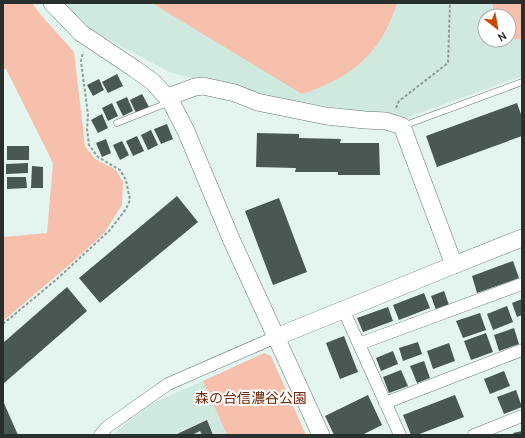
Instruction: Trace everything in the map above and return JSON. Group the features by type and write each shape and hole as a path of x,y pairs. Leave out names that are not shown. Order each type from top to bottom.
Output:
{"street":[{"path":"52,3 81,33 153,82 169,100 186,131 232,241 321,435"},
{"path":"169,100 195,86 203,86 235,94 257,102 311,113 365,120 386,121 396,124 454,265"},
{"path":"100,435 107,427 168,384 343,309 522,238"},
{"path":"360,344 522,284"},
{"path":"343,309 400,435"},
{"path":"385,403 522,350"},
{"path":"474,435 522,416"}],"lane":[{"path":"396,124 522,82"},
{"path":"118,123 169,100"}],"path":[{"path":"396,124 399,101 448,63 450,3"},
{"path":"3,324 57,279 110,230 130,200 126,180 120,170 98,157 89,145 87,105 82,61 83,52"}],"shaded area":[{"path":"64,3 522,3 522,76 403,119 379,113 272,99 169,72 80,24"},
{"path":"203,381 227,435 112,435 151,404"}],"green space":[{"path":"3,3 32,3 74,52 85,146 95,159 116,170 123,182 122,205 104,233 3,321 3,237 47,233 53,163 6,69 3,69"},
{"path":"155,3 397,3 391,21 383,36 373,50 362,61 350,71 335,80 320,88 302,94 155,5"},
{"path":"493,3 522,3 522,39 517,39 517,8 493,8"},
{"name":"森の台信濃谷公園","path":"264,353 271,356 306,435 227,435 203,381"}],"building":[{"path":"117,74 123,86 108,93 102,82"},
{"path":"99,79 104,90 93,96 87,85"},
{"path":"142,94 149,107 136,113 130,100"},
{"path":"127,97 133,111 123,116 116,102"},
{"path":"112,103 118,116 108,121 102,108"},
{"path":"517,103 522,117 522,136 437,167 426,136"},
{"path":"102,114 108,128 98,133 91,120"},
{"path":"167,124 173,139 161,144 154,129"},
{"path":"151,130 158,145 148,150 141,135"},
{"path":"257,133 299,134 299,138 341,139 340,143 379,143 380,175 338,175 338,172 295,172 296,168 256,167"},
{"path":"137,136 144,151 133,156 126,141"},
{"path":"106,139 111,153 102,157 96,143"},
{"path":"122,141 129,155 120,160 113,145"},
{"path":"7,146 29,146 29,160 7,160"},
{"path":"28,163 28,173 6,174 6,164"},
{"path":"32,166 43,167 43,188 31,188"},
{"path":"7,177 26,177 27,188 7,189"},
{"path":"177,196 198,222 100,303 79,278"},
{"path":"279,198 307,272 273,285 245,211"},
{"path":"513,261 519,278 477,293 472,276"},
{"path":"67,287 87,311 3,384 3,343"},
{"path":"444,291 449,305 436,310 431,296"},
{"path":"424,293 430,308 399,320 393,305"},
{"path":"522,299 522,315 517,317 512,303"},
{"path":"507,306 513,322 493,330 487,314"},
{"path":"388,307 393,321 363,332 357,318"},
{"path":"480,313 486,330 463,338 456,321"},
{"path":"514,328 519,344 499,351 494,335"},
{"path":"486,333 493,352 471,360 464,341"},
{"path":"344,336 358,372 340,379 326,343"},
{"path":"418,342 422,354 403,361 399,348"},
{"path":"449,343 455,361 433,369 427,351"},
{"path":"393,351 398,364 381,371 376,358"},
{"path":"424,361 430,378 417,383 410,366"},
{"path":"401,370 408,386 389,393 383,377"},
{"path":"504,371 510,386 490,394 484,379"},
{"path":"516,390 522,407 504,414 497,397"},
{"path":"368,395 382,425 362,435 334,435 325,416"},
{"path":"455,395 464,417 417,435 411,435 403,415"},
{"path":"3,401 18,435 3,435"},
{"path":"207,420 213,435 202,435 200,431 192,435 175,435"},
{"path":"522,431 522,435 514,435 513,433"}]}
